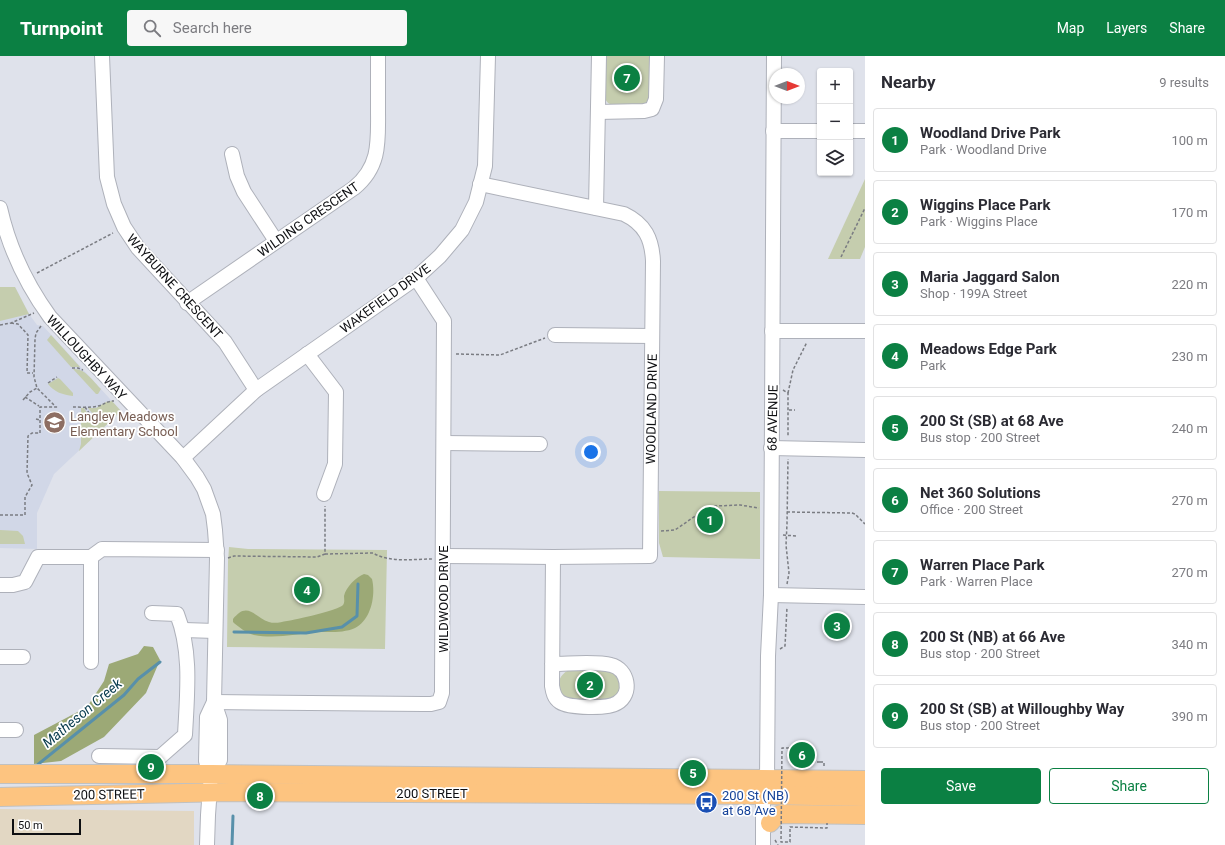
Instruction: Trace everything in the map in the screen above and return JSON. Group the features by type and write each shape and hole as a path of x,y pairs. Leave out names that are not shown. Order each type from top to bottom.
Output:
{"main road":[{"name":"200 STREET","path":"0,774 211,774 765,787 865,797"},
{"name":"200 STREET","path":"0,797 210,792 765,787 865,780"},
{"path":"770,823 776,816 781,814 865,815"}],"street":[{"name":"WAYBURNE CRESCENT","path":"102,56 107,177 114,204 124,228 138,248 224,342 256,390"},
{"name":"WILDING CRESCENT","path":"188,303 354,188 364,179 370,169 377,150 378,142 378,56"},
{"name":"WAKEFIELD DRIVE","path":"183,458 256,390 416,278 440,256 462,230 476,202 485,166 488,56"},
{"path":"596,208 599,56"},
{"path":"598,112 644,111 652,109 656,99 657,56"},
{"name":"68 AVENUE","path":"763,845 770,595 774,56"},
{"path":"773,131 817,131"},
{"path":"853,131 865,132"},
{"path":"232,154 237,176 244,192 276,241"},
{"name":"WOODLAND DRIVE","path":"443,558 650,556 653,261 652,247 647,236 640,224 624,214 480,184"},
{"name":"WILLOUGHBY WAY","path":"0,208 3,232 29,284 50,318 183,458 197,477 209,501 221,554 215,631 214,702 220,720 220,760 211,774"},
{"name":"WILDWOOD DRIVE","path":"214,702 431,704 439,702 442,693 444,321 416,278"},
{"path":"772,331 858,331"},
{"path":"554,335 652,336"},
{"path":"307,354 336,392 335,464 324,494"},
{"path":"444,443 540,444"},
{"path":"771,448 865,450"},
{"path":"0,585 14,585 25,582 38,557 91,557 102,549 221,554"},
{"path":"91,557 91,662"},
{"path":"552,664 602,664 617,667 622,670 625,677 627,684 626,691 621,700 612,705 575,706 565,704 556,699 553,692 552,664 553,557"},
{"path":"770,595 865,597"},
{"path":"99,756 160,757 185,735 188,667 184,630 177,614 152,613"},
{"path":"184,630 215,631"},
{"path":"0,657 23,657"},
{"path":"0,730 16,730"},
{"path":"207,845 211,774"},
{"path":"769,845 770,823"}],"path":[{"path":"841,257 865,208"},
{"path":"34,275 124,228"},
{"path":"0,325 10,323 35,312"},
{"path":"50,318 36,333 34,373 37,388 56,406"},
{"path":"10,323 18,324 28,335 27,373 34,373"},
{"path":"444,354 500,355 554,335"},
{"path":"788,440 788,393 793,370 810,336"},
{"path":"72,368 87,371"},
{"path":"48,383 58,377"},
{"path":"781,387 788,393"},
{"path":"23,400 30,392 37,388"},
{"path":"26,397 40,406 59,407"},
{"path":"73,407 96,407 105,402 116,401"},
{"path":"0,515 25,515 26,497 32,485 27,473 28,436 32,433 40,434 40,406"},
{"path":"85,407 91,416"},
{"path":"789,410 795,410"},
{"path":"36,419 40,420"},
{"path":"785,587 789,578 786,545 788,457"},
{"path":"324,494 326,517 325,554"},
{"path":"658,531 675,530 701,512 715,506 740,505 761,508"},
{"path":"787,512 852,512 865,524"},
{"path":"787,535 796,536"},
{"path":"221,554 234,556 318,557 325,554 373,553 387,559 443,558"},
{"path":"778,650 785,646 787,608 785,603"},
{"path":"820,762 790,761 791,748 782,748 781,842 790,842 790,827 827,828 827,823"}],"shaded area":[{"name":"Langley Meadows Elementary School","path":"0,287 15,287 29,314 37,325 43,326 121,411 54,474 37,513 37,549 0,548"},
{"path":"0,809 194,811 194,845 0,845"}],"green space":[{"path":"605,56 650,56 649,99 645,104 612,105 608,103 605,99"},
{"path":"865,179 865,247 860,259 828,259"},
{"path":"0,287 15,287 29,314 0,321"},
{"path":"51,335 80,367 71,367 47,340"},
{"path":"73,369 77,369 85,373 92,379 101,389 98,394 96,394"},
{"path":"58,378 73,393 73,396 59,393 48,384"},
{"path":"112,401 121,411 79,451 81,444 81,408 84,408 90,417 93,414 88,408 96,408 106,402"},
{"path":"659,491 760,492 760,559 663,557 659,543"},
{"path":"0,530 18,531 23,536 25,544 0,544"},
{"path":"229,547 248,549 387,550 385,649 227,647"},
{"path":"364,574 368,575 372,579 373,599 365,619 351,630 286,636 262,636 249,633 233,622 234,617 243,611 250,612 271,623 276,623 307,617 340,607 343,605 344,596 349,586"},
{"path":"144,646 153,647 160,660 146,693 104,737 61,761 34,764 34,735 87,707 104,681 109,664 138,654"},
{"path":"569,670 608,670 615,673 621,683 619,695 609,700 599,701 579,700 564,697 558,686 562,675"}],"waterway":[{"name":"Matheson Creek","path":"234,632 306,633 342,627 357,616 358,584"},
{"name":"Matheson Creek","path":"36,766 124,695 138,679 160,662"},
{"path":"232,845 233,816"}],"place":[{"name":"Warren Place Park","path":"627,78"},
{"name":"Langley Meadows Elementary School","path":"54,423"},
{"name":"Woodland Drive Park","path":"710,520"},
{"name":"Meadows Edge Park","path":"307,590"},
{"name":"Maria Jaggard Salon","path":"837,626"},
{"name":"Wiggins Place Park","path":"590,685"},
{"name":"Net 360 Solutions","path":"802,755"},
{"name":"200 St (SB) at Willoughby Way","path":"151,767"},
{"name":"200 St (SB) at 68 Ave","path":"693,773"},
{"name":"200 St (NB) at 66 Ave","path":"260,796"},
{"name":"200 St (NB) at 68 Ave","path":"706,802"}]}
